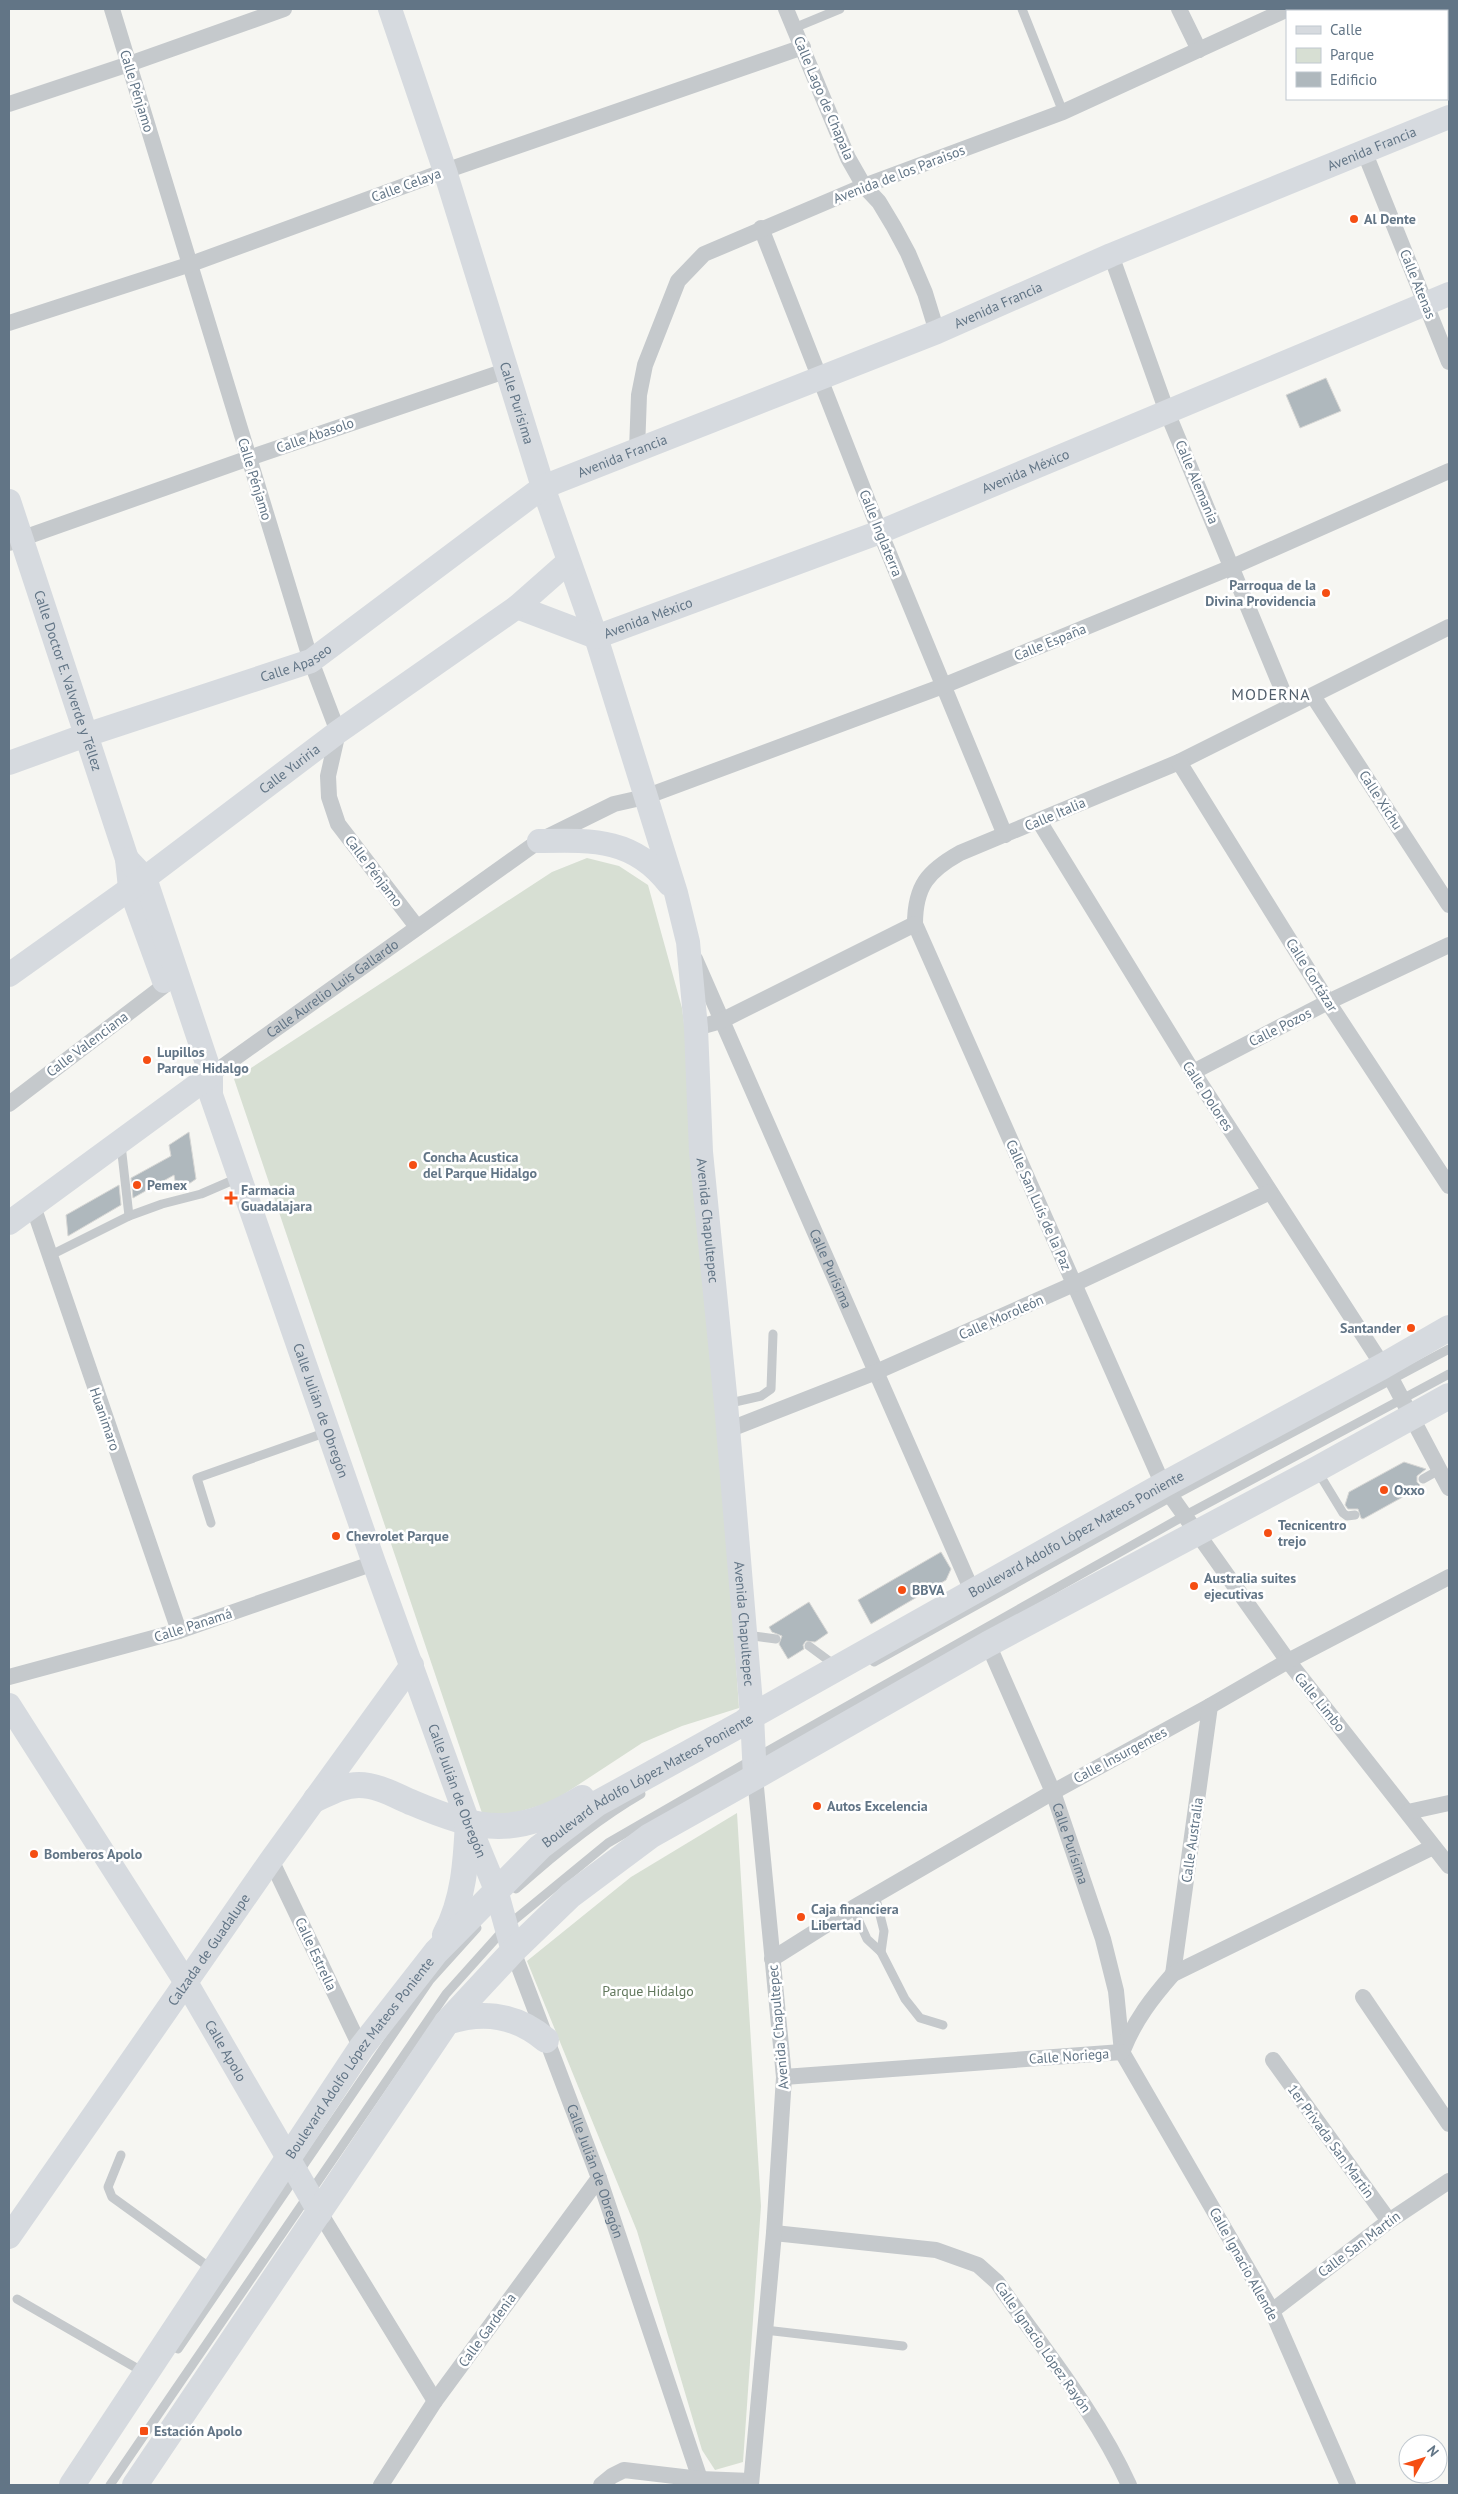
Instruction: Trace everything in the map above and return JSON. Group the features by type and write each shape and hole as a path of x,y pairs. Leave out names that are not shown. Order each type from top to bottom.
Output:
{"main road":[{"name":"Boulevard Adolfo López Mateos Poniente","path":"135,2485 315,2204 447,2022 499,1917 540,1847 598,1802 751,1725 851,1668 973,1593 1388,1373 1449,1328"},
{"name":"Boulevard Adolfo López Mateos Poniente","path":"72,2485 214,2271 292,2166 361,2048 436,1952 499,1917 571,1895 650,1836 755,1767 988,1644 1190,1524 1317,1470 1407,1409 1449,1396"},
{"path":"316,1799 341,1787 366,1786 390,1793 444,1817 482,1826 503,1827 537,1821 567,1807 658,1750 691,1732 751,1725"},
{"path":"436,1952 449,1928 460,1894 464,1877 468,1822"},
{"path":"447,2022 477,2015 499,2016 521,2023 546,2040"}],"street":[{"name":"Calle Pénjamo","path":"112,9 311,661 338,732 328,776 329,797 338,824 417,927"},
{"path":"9,104 284,9"},
{"name":"Calle Purísima","path":"390,9 445,171 543,488 596,637 645,797"},
{"name":"Calle Lago de Chapala","path":"786,9 848,158 864,186 879,202 908,253 925,293 937,332"},
{"path":"1179,9 1199,50"},
{"name":"Avenida de los Paraisos","path":"637,450 639,395 645,365 678,281 704,254 761,228 864,186 1064,112 1288,9"},
{"name":"Calle Celaya","path":"9,323 190,264 445,171 803,47"},
{"name":"Avenida Francia","path":"543,488 937,332 1111,255 1449,117"},
{"name":"Calle Atenas","path":"1364,151 1449,362"},
{"name":"Calle Inglaterra","path":"761,228 880,532 1006,835"},
{"name":"Calle Alemania","path":"1111,255 1168,412 1289,706"},
{"name":"Avenida México","path":"596,637 880,532 1449,294"},
{"name":"Calle Abasolo","path":"15,541 249,458 508,370"},
{"name":"Calle España","path":"645,797 943,686 1232,567 1449,471"},
{"name":"Calle Apaseo","path":"9,764 86,735 311,661 543,488"},
{"name":"Calle Doctor E. Valverde y Téllez","path":"9,501 15,541 86,735 206,1085"},
{"name":"Calle Yuriria","path":"9,974 137,884 338,732 517,608 568,562"},
{"path":"517,608 596,637"},
{"name":"Calle Italia","path":"915,924 917,896 927,878 948,860 1179,762 1449,627"},
{"name":"Calle Xichu","path":"1313,696 1449,905"},
{"name":"Calle Cortázar","path":"1179,762 1328,1002 1449,1186"},
{"name":"Calle Aurelio Luis Gallardo","path":"9,1223 121,1142 206,1085 417,927 539,841 614,804 645,797"},
{"name":"Avenida Chapultepec","path":"645,797 676,893 688,942 696,1028 701,1152 726,1404 751,1725 784,2077 774,2233 751,2483"},
{"name":"Calle Dolores","path":"1039,821 1193,1072 1388,1373 1449,1488"},
{"path":"539,841 604,843 631,851 653,865 676,893"},
{"name":"Calle Doctor E. Valverde y Téllez","path":"137,884 165,984 206,1085"},
{"path":"696,1028 721,1020 915,924"},
{"name":"Calle San Luís de la Paz","path":"915,924 1167,1491 1190,1524"},
{"name":"Calle Purísima","path":"688,942 973,1593"},
{"name":"Calle Pozos","path":"1193,1072 1328,1002 1449,945"},
{"name":"Calle Valenciana","path":"9,1104 165,984"},
{"name":"Calle Julián de Obregón","path":"206,1085 240,1177 374,1563 468,1822 499,1917 599,2178 702,2482"},
{"name":"Calle Moroleón","path":"728,1430 876,1372 1074,1284 1270,1192"},
{"name":"Huanimaro","path":"32,1206 179,1631"},
{"name":"Calle Limbo","path":"1190,1524 1288,1661 1449,1866"},
{"name":"Calle Panamá","path":"9,1677 179,1631 374,1563"},
{"name":"Calle Insurgentes","path":"772,1959 853,1908 1053,1792 1288,1661 1449,1578"},
{"name":"Calle Purísima","path":"988,1644 1053,1792 1103,1938 1116,1991 1122,2052"},
{"name":"Calzada de Guadalupe","path":"9,2237 187,1984 271,1860 412,1665"},
{"name":"Calle Apolo","path":"9,1705 187,1984 292,2166 435,2401"},
{"name":"Calle Australia","path":"1173,1974 1210,1706"},
{"path":"1408,1812 1449,1803"},
{"name":"Calle Noriega","path":"784,2077 1122,2052 1132,2026 1154,1995 1173,1974 1433,1847"},
{"name":"Calle Estrella","path":"271,1860 361,2048"},
{"path":"1363,1997 1449,2124"},
{"name":"Calle Ignacio Allende","path":"1122,2052 1272,2311 1348,2485"},
{"name":"1er Privada San Martin","path":"1273,2060 1389,2221"},
{"name":"Calle Gardenia","path":"381,2485 435,2401 599,2178"},
{"name":"Calle San Martín","path":"1272,2311 1389,2221 1449,2181"},
{"name":"Calle Ignacio López Rayón","path":"774,2233 936,2250 958,2256 983,2268 997,2282 1087,2408 1116,2458 1129,2485"},
{"path":"601,2485 612,2476 624,2470 702,2482 751,2483"}],"lane":[{"path":"794,28 840,9"},
{"path":"1022,9 1064,112"},
{"path":"121,1142 129,1216"},
{"path":"49,1256 129,1216 162,1204 202,1194 240,1177"},
{"path":"726,1404 761,1396 771,1390 773,1334"},
{"path":"1388,1373 1449,1349"},
{"path":"755,1767 1190,1524 1407,1409 1449,1374"},
{"path":"211,1523 197,1478 329,1432"},
{"path":"1317,1470 1343,1513 1347,1516 1355,1515"},
{"path":"1422,1479 1439,1470"},
{"path":"809,1646 851,1668 1167,1491"},
{"path":"745,1635 776,1639"},
{"path":"110,2485 315,2204 446,1994 499,1917 548,1860 621,1805 646,1791"},
{"path":"875,1896 884,1931 881,1952"},
{"path":"853,1908 867,1939 881,1952 905,1999 920,2018 943,2025"},
{"path":"174,2354 292,2166 430,1980 499,1917"},
{"path":"121,2155 108,2187 112,2197 214,2271"},
{"path":"18,2299 146,2374"},
{"path":"765,2330 903,2346"}],"green space":[{"path":"587,858 619,866 648,885 682,1008 701,1152 739,1708 682,1726 642,1743 552,1802 508,1815 482,1813 234,1079 552,872"},
{"name":"Parque Hidalgo","path":"737,1813 761,2206 743,2462 715,2470 702,2450 637,2231 527,1961 631,1877"}],"building":[{"path":"1326,378 1341,411 1300,428 1286,395"},
{"path":"189,1132 196,1179 177,1192 174,1175 133,1198 131,1178 171,1156 169,1145"},
{"path":"119,1185 121,1205 68,1236 66,1215"},
{"name":"Oxxo","path":"1404,1462 1426,1469 1417,1476 1419,1488 1363,1519 1358,1509 1348,1509 1345,1505 1349,1492"},
{"name":"BBVA","path":"941,1552 951,1569 946,1580 871,1624 858,1600"},
{"path":"809,1602 828,1633 815,1642 806,1641 803,1645 804,1649 788,1659 779,1644 782,1636 772,1632 769,1627"}],"place":[{"name":"Al Dente","path":"1354,219"},
{"name":"Parroqua de la Divina Providencia","path":"1326,593"},
{"name":"Lupillos Parque Hidalgo","path":"147,1060"},
{"name":"Concha Acustica del Parque Hidalgo","path":"413,1165"},
{"name":"Pemex","path":"137,1185"},
{"name":"Farmacia Guadalajara","path":"231,1198"},
{"name":"Santander","path":"1411,1328"},
{"name":"Oxxo","path":"1384,1490"},
{"name":"Tecnicentro trejo","path":"1268,1533"},
{"name":"Chevrolet Parque","path":"336,1536"},
{"name":"Australia suites ejecutivas","path":"1194,1586"},
{"name":"BBVA","path":"902,1590"},
{"name":"Autos Excelencia","path":"817,1806"},
{"name":"Bomberos Apolo","path":"34,1854"},
{"name":"Caja financiera Libertad","path":"801,1917"},
{"name":"Estación Apolo","path":"144,2431"}],"district":[{"name":"MODERNA","path":"1271,694"}]}
